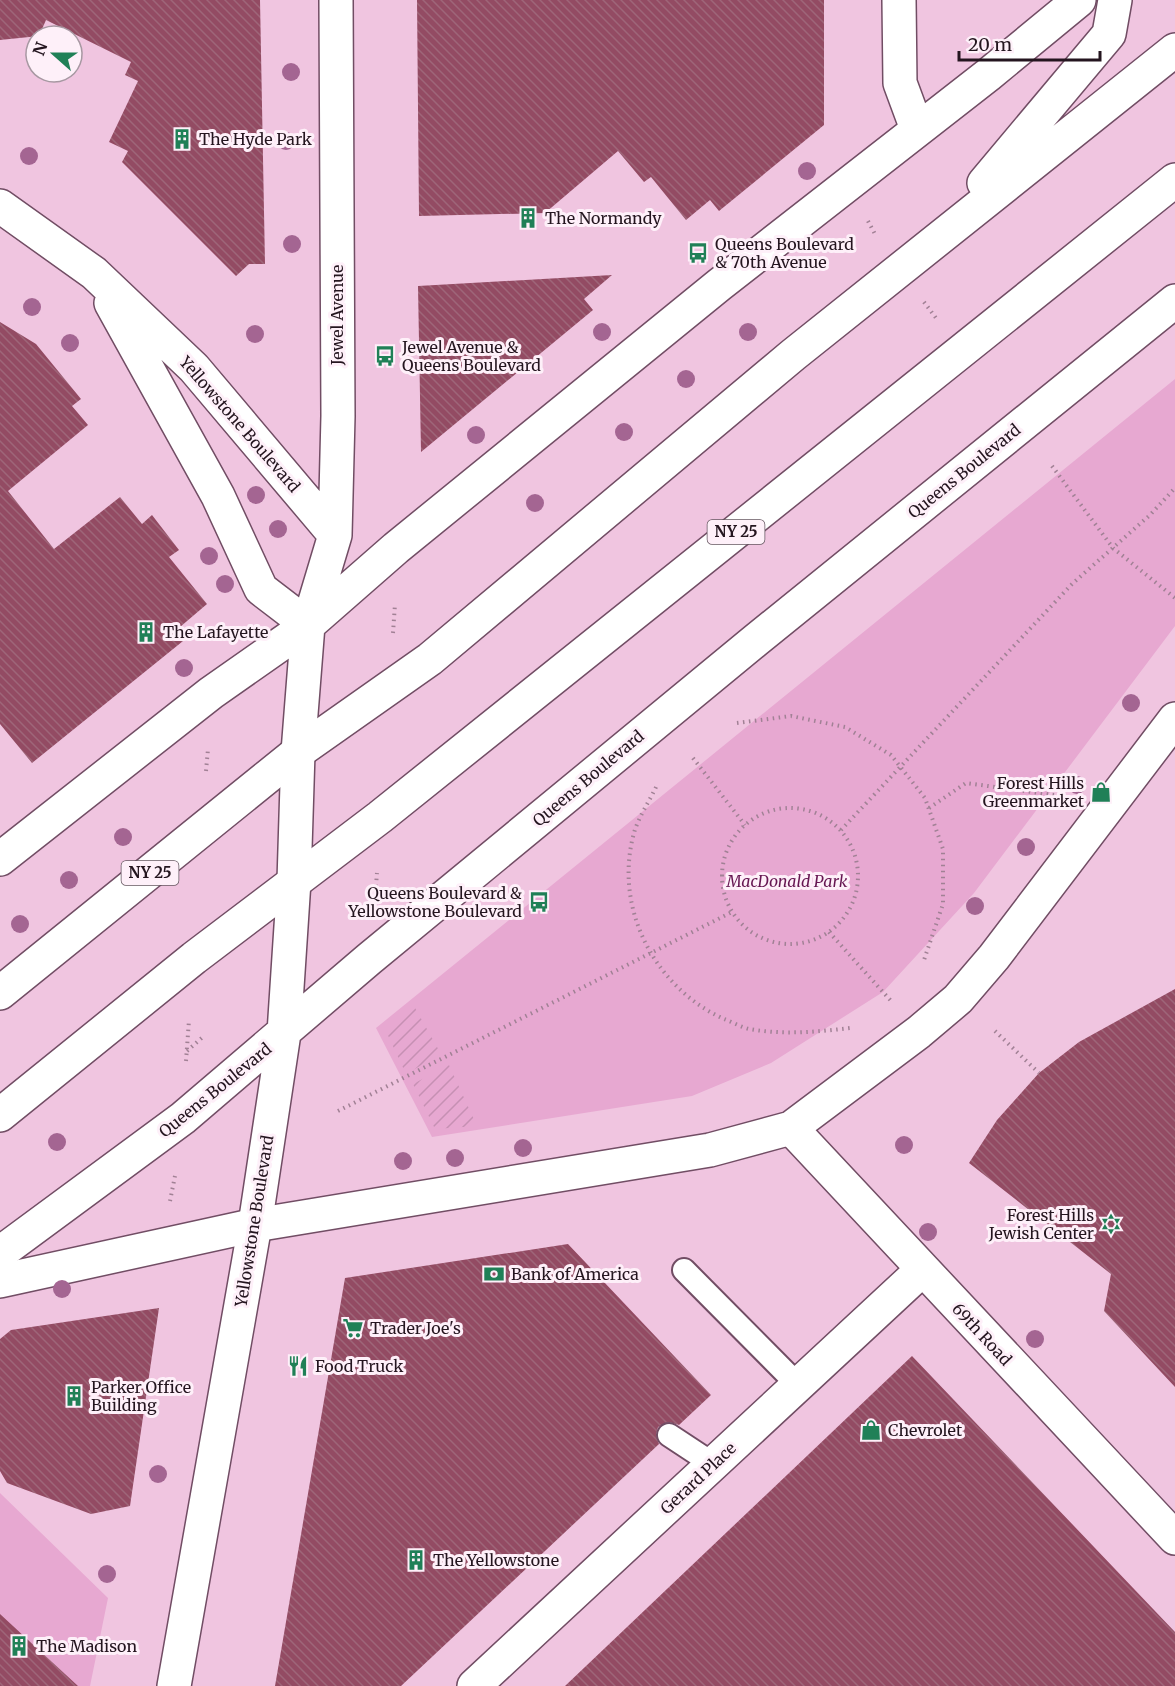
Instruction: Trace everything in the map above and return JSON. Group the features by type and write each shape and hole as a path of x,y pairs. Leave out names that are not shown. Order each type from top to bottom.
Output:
{"street":[{"name":"Jewel Avenue","path":"298,752 308,625 335,535 338,416 336,0"},
{"path":"899,0 900,83 917,129"},
{"path":"0,859 212,693 308,625 396,548 719,285 988,75 1078,0"},
{"path":"939,238 1110,34 1115,0"},
{"name":"NY 25","path":"0,993 298,752 430,659 784,363 1175,50"},
{"name":"NY 25","path":"0,1115 294,881 390,810 1175,180"},
{"name":"Yellowstone Boulevard","path":"0,206 94,273 194,368 335,535"},
{"path":"94,273 218,496 261,589 308,625"},
{"name":"Queens Boulevard","path":"0,1253 183,1118 369,958 756,640 1175,301"},
{"path":"0,1281 255,1225 699,1152 791,1128 919,1032 958,999 994,957 1175,719"},
{"name":"Yellowstone Boulevard","path":"174,1686 255,1225 284,1033 294,881 298,752"},
{"name":"69th Road","path":"791,1128 1175,1538"},
{"name":"Gerard Place","path":"474,1686 922,1270"}],"lane":[{"path":"684,1270 798,1385"},
{"path":"669,1435 713,1464"}],"path":[{"path":"867,218 878,240"},
{"path":"921,296 940,324"},
{"path":"1052,466 1113,548 1175,598"},
{"path":"841,830 1072,584 1150,515 1175,488"},
{"path":"736,723 791,716 845,727 891,755 926,798 943,849 943,904 922,963"},
{"path":"206,773 208,744"},
{"path":"693,758 745,825"},
{"path":"929,808 966,783 1060,796"},
{"path":"656,787 634,833 628,882 639,932 664,975 701,1009 747,1029 796,1034 850,1028"},
{"path":"794,807 817,812 841,830 850,842 858,864 858,887 850,909 836,927 818,939 796,945 773,943 753,935 732,912 725,900 721,878 724,855 735,835 745,825 771,810 794,807"},
{"path":"375,900 377,866"},
{"path":"368,892 376,889"},
{"path":"338,1111 652,955 732,912"},
{"path":"829,932 894,1004"},
{"path":"186,1062 189,1020"},
{"path":"995,1031 1039,1073"},
{"path":"187,1051 204,1036"},
{"path":"170,1206 175,1175"}],"green space":[{"name":"MacDonald Park","path":"1175,379 1175,626 974,893 883,992 771,1063 692,1096 432,1137 376,1028"},
{"path":"414,1006 441,1054 406,1074 385,1029"},
{"path":"449,1065 477,1126 435,1129 413,1084"},
{"path":"0,1493 108,1598 90,1686 0,1686"}],"building":[{"name":"The Hyde Park","path":"0,0 260,0 265,264 249,264 236,276 122,162 128,151 109,142 138,81 125,75 131,62 84,39 84,24 54,24 46,20 44,24 24,24 24,38 0,40"},
{"name":"The Normandy","path":"417,0 824,0 824,125 719,211 710,200 686,220 651,177 644,182 618,151 545,213 419,216"},
{"path":"612,275 584,299 593,310 421,452 418,286"},
{"name":"The Lafayette","path":"0,322 36,344 81,399 72,406 88,425 8,491 54,549 120,497 142,524 152,515 179,550 169,557 207,604 180,627 188,637 32,763 0,724"},
{"name":"Forest Hills Jewish Center","path":"1175,989 1175,1387 1104,1311 1111,1274 969,1163 997,1120 1039,1073 1079,1042"},
{"name":"The Yellowstone","path":"568,1244 711,1395 679,1425 669,1422 658,1427 656,1435 659,1444 401,1686 275,1686 345,1278"},
{"name":"Parker Office Building","path":"159,1308 130,1506 91,1514 7,1483 0,1471 0,1339 11,1330"},
{"path":"912,1356 1175,1632 1175,1686 565,1686"},
{"name":"The Madison","path":"0,1614 78,1686 0,1686"}],"place":[{"name":"The Hyde Park","path":"182,139"},
{"name":"The Normandy","path":"528,218"},
{"name":"Queens Boulevard & 70th Avenue","path":"698,253"},
{"name":"Jewel Avenue & Queens Boulevard","path":"385,356"},
{"name":"The Lafayette","path":"146,632"},
{"name":"Forest Hills Greenmarket","path":"1101,792"},
{"name":"Queens Boulevard & Yellowstone Boulevard","path":"539,902"},
{"name":"Forest Hills Jewish Center","path":"1111,1224"},
{"name":"Bank of America","path":"494,1274"},
{"name":"Trader Joe's","path":"353,1328"},
{"name":"Food Truck","path":"298,1366"},
{"name":"Parker Office Building","path":"74,1396"},
{"name":"Chevrolet","path":"871,1430"},
{"name":"The Yellowstone","path":"416,1560"},
{"name":"The Madison","path":"19,1646"}]}
